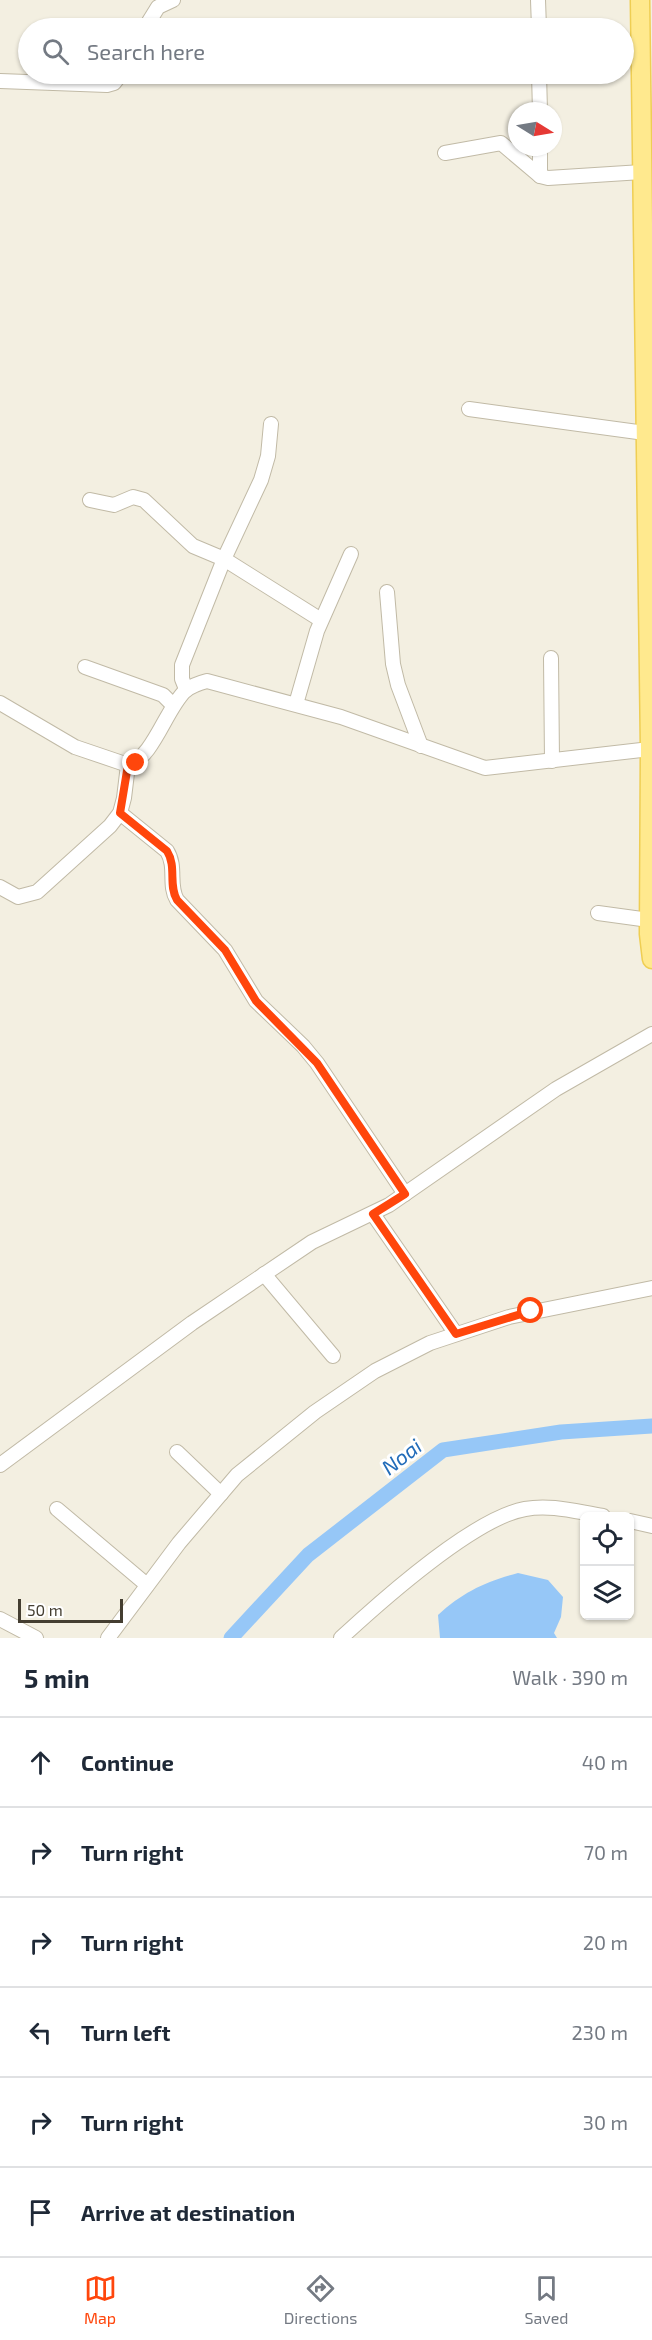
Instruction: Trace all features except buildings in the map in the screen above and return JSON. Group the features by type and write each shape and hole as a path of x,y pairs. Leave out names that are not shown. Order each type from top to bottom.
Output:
{"main road":[{"path":"640,0 650,749 649,920 652,959"}],"street":[{"path":"151,18 158,7 174,0"},
{"path":"538,0 538,18"},
{"path":"0,81 18,82"},
{"path":"80,84 109,84"},
{"path":"539,84 540,102"},
{"path":"445,153 501,143 540,176 556,179 642,172"},
{"path":"540,156 540,176"},
{"path":"469,409 645,433"},
{"path":"186,689 182,679 182,665 224,560 265,467 271,424"},
{"path":"90,500 114,505 138,497 193,546 224,560 321,620"},
{"path":"296,704 321,620 351,554"},
{"path":"387,592 396,675 421,746"},
{"path":"551,658 552,761"},
{"path":"85,667 163,695 173,705"},
{"path":"0,703 85,752 128,765 142,757 173,705 186,689 207,681 215,681 341,717 485,768 650,749"},
{"path":"0,887 18,897 37,892 110,826 120,813 128,765"},
{"path":"120,813 167,851 172,859 173,893 177,900 225,950 256,1001 317,1063 405,1194"},
{"path":"598,913 649,920"},
{"path":"0,1465 183,1329 264,1274 317,1239 373,1214 556,1089 652,1034"},
{"path":"373,1214 456,1334"},
{"path":"264,1274 333,1356"},
{"path":"108,1638 147,1585 247,1465 315,1412 403,1356 456,1334 531,1311 652,1288"},
{"path":"177,1452 221,1494"},
{"path":"341,1638 398,1588 487,1525 522,1509 542,1507 580,1513"},
{"path":"57,1509 147,1585"},
{"path":"634,1522 652,1526"},
{"path":"0,1619 36,1638"}],"water":[{"path":"518,1573 548,1580 563,1597 561,1617 554,1633 557,1638 440,1638 438,1615 447,1607 475,1589"}],"waterway":[{"name":"Noai","path":"231,1638 308,1555 443,1450 561,1432 652,1426"}],"route":[{"path":"136,763 128,765 120,813 167,851 172,859 173,893 177,900 225,950 256,1001 303,1046 317,1063 405,1194 373,1214 456,1334 531,1311"}]}
